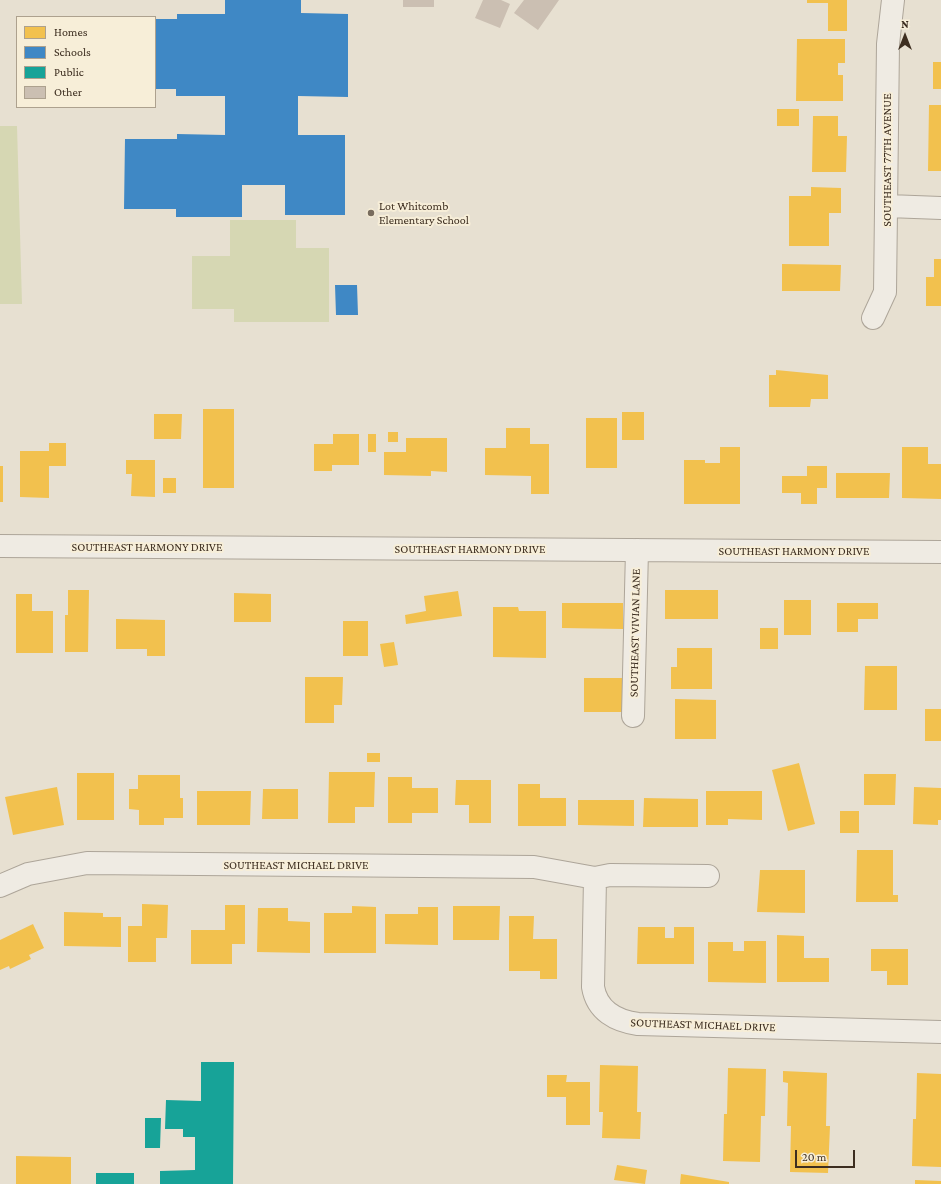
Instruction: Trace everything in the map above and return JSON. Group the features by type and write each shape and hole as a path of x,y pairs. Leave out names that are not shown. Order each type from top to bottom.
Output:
{"street":[{"name":"SOUTHEAST 77TH AVENUE","path":"873,318 885,292 888,206 888,44 893,0"},
{"path":"888,206 941,208"},
{"name":"SOUTHEAST HARMONY DRIVE","path":"0,546 941,552"},
{"name":"SOUTHEAST VIVIAN LANE","path":"633,716 636,550"},
{"name":"SOUTHEAST MICHAEL DRIVE","path":"0,886 28,874 87,863 534,867 595,878 610,875 708,876"},
{"name":"SOUTHEAST MICHAEL DRIVE","path":"595,878 594,994 602,1008 613,1017 624,1022 638,1024 941,1032"}],"green space":[{"path":"0,126 17,126 22,304 0,304"},
{"path":"230,220 296,220 296,248 329,248 329,322 234,322 234,309 192,309 192,256 230,256"}],"building: Homes":[{"path":"807,0 847,0 847,31 828,31 828,3 807,3"},
{"path":"797,39 845,39 845,63 838,63 838,75 843,75 843,101 796,101"},
{"path":"933,62 941,62 941,89 933,89"},
{"path":"929,105 941,105 941,171 928,171"},
{"path":"777,109 799,109 799,126 777,126"},
{"path":"813,116 838,116 838,136 847,136 846,172 812,172"},
{"path":"811,187 841,188 841,213 829,213 829,246 789,246 789,196 811,196"},
{"path":"934,259 941,259 941,306 926,306 926,277 934,277"},
{"path":"782,264 841,265 840,291 782,291"},
{"path":"776,370 828,375 828,399 811,399 810,407 769,407 769,375 776,375"},
{"path":"203,409 234,409 234,488 203,488"},
{"path":"622,412 644,412 644,440 622,440"},
{"path":"154,414 182,414 181,439 154,439"},
{"path":"586,418 617,418 617,468 586,468"},
{"path":"506,428 530,428 530,444 549,444 549,494 531,494 531,476 485,475 485,448 506,448"},
{"path":"388,432 398,432 398,442 388,442"},
{"path":"333,434 359,434 359,465 332,465 332,471 314,471 314,444 333,444"},
{"path":"368,434 376,434 376,452 368,452"},
{"path":"406,438 447,438 447,472 431,471 431,476 384,475 384,452 406,452"},
{"path":"49,443 66,443 66,466 49,466 49,498 20,497 20,451 49,451"},
{"path":"720,447 740,447 740,504 684,504 684,460 705,460 705,463 720,463"},
{"path":"902,447 928,447 928,464 941,464 941,499 902,498"},
{"path":"126,460 155,460 155,497 131,496 132,474 126,474"},
{"path":"0,466 3,466 3,502 0,502"},
{"path":"807,466 827,466 827,488 817,488 817,504 801,504 801,493 782,493 782,476 807,476"},
{"path":"836,473 890,473 889,498 836,498"},
{"path":"163,478 176,478 176,493 163,493"},
{"path":"68,590 89,590 88,652 65,652 65,615 68,615"},
{"path":"665,590 718,590 718,619 665,619"},
{"path":"458,591 462,616 406,624 405,615 426,611 424,596"},
{"path":"234,593 271,594 271,622 234,622"},
{"path":"16,594 32,594 32,611 53,611 53,653 16,653"},
{"path":"784,600 811,600 811,635 784,635"},
{"path":"562,603 623,603 623,629 562,628"},
{"path":"837,603 878,603 878,619 858,619 858,632 837,632"},
{"path":"493,607 518,607 519,611 546,611 546,658 493,657"},
{"path":"116,619 165,620 165,656 147,656 147,649 116,649"},
{"path":"343,621 368,621 368,656 343,656"},
{"path":"760,628 778,628 778,649 760,649"},
{"path":"394,642 398,665 384,667 380,644"},
{"path":"677,648 712,648 712,689 671,689 671,667 677,667"},
{"path":"865,666 897,666 897,710 864,710"},
{"path":"305,677 343,677 342,705 334,705 334,723 305,723"},
{"path":"584,678 623,678 623,712 584,712"},
{"path":"675,699 716,700 716,739 675,739"},
{"path":"925,709 941,709 941,741 925,741"},
{"path":"367,753 380,753 380,762 367,762"},
{"path":"799,763 815,824 788,831 772,770"},
{"path":"329,772 375,772 374,807 355,807 355,823 328,823"},
{"path":"77,773 114,773 114,820 77,820"},
{"path":"864,774 896,774 895,805 864,805"},
{"path":"138,775 180,775 180,798 183,798 183,818 164,818 164,825 139,825 139,810 129,809 129,789 138,789"},
{"path":"388,777 412,777 412,788 438,788 438,813 412,813 412,823 388,823"},
{"path":"456,780 491,780 491,823 469,823 469,805 455,805"},
{"path":"518,784 540,784 540,798 566,798 566,826 518,826"},
{"path":"57,787 64,825 13,835 5,797"},
{"path":"914,787 941,788 941,820 938,820 938,825 913,824"},
{"path":"263,789 298,789 298,819 262,819"},
{"path":"197,791 251,791 250,825 197,825"},
{"path":"706,791 762,791 762,820 728,819 728,825 706,825"},
{"path":"644,798 698,799 698,827 643,827"},
{"path":"578,800 634,800 634,826 578,825"},
{"path":"840,811 859,811 859,833 840,833"},
{"path":"857,850 893,850 893,895 898,895 898,902 856,902"},
{"path":"760,870 805,870 805,913 757,912"},
{"path":"142,904 168,905 167,938 156,938 156,962 128,962 128,926 142,926"},
{"path":"225,905 245,905 245,944 232,944 232,964 191,964 191,930 225,930"},
{"path":"352,906 376,907 376,953 324,953 324,913 352,913"},
{"path":"453,906 500,906 499,940 453,940"},
{"path":"418,907 438,907 438,945 385,944 385,914 418,914"},
{"path":"258,908 288,908 288,921 310,922 310,953 257,952"},
{"path":"64,912 103,913 103,917 121,917 121,947 64,946"},
{"path":"509,916 534,916 533,939 557,939 557,979 540,979 540,971 509,971"},
{"path":"33,924 44,948 29,955 31,959 10,969 9,966 0,970 0,940"},
{"path":"638,927 665,927 665,938 674,938 674,927 694,927 694,964 637,964"},
{"path":"777,935 804,936 804,958 829,958 829,982 777,982"},
{"path":"744,941 766,941 766,983 708,982 708,942 733,942 733,951 744,951"},
{"path":"871,949 908,949 908,985 887,985 887,971 871,971"},
{"path":"600,1065 638,1066 637,1112 641,1112 640,1139 602,1138 603,1112 599,1112"},
{"path":"728,1068 766,1069 765,1116 761,1116 760,1162 723,1161 724,1114 727,1114"},
{"path":"783,1071 827,1073 826,1126 830,1126 828,1173 790,1172 791,1126 787,1126 788,1083 783,1082"},
{"path":"917,1073 941,1074 941,1167 912,1166 913,1119 916,1119"},
{"path":"547,1075 567,1075 566,1082 590,1082 590,1125 566,1125 566,1097 547,1097"},
{"path":"16,1156 71,1157 71,1184 16,1184"},
{"path":"617,1165 647,1170 645,1184 614,1180"},
{"path":"681,1174 729,1182 729,1184 680,1184"},
{"path":"915,1180 941,1181 941,1184 915,1184"}],"building: Schools":[{"path":"225,0 301,0 301,13 348,14 348,97 298,96 298,135 345,135 345,215 285,215 285,185 242,185 242,217 176,217 176,209 124,209 125,139 177,139 177,134 225,135 225,96 176,96 176,89 156,89 156,19 177,19 177,14 225,14"},
{"path":"335,285 357,285 358,315 336,315"}],"building: Public":[{"path":"201,1062 234,1062 233,1184 160,1184 160,1171 195,1170 195,1137 183,1137 183,1129 165,1129 166,1100 201,1101"},
{"path":"145,1118 161,1118 160,1148 145,1148"},
{"path":"96,1173 134,1173 134,1184 96,1184"}],"building: Other":[{"path":"403,0 434,0 434,7 403,7"},
{"path":"483,0 501,0 510,4 500,28 475,18"},
{"path":"524,0 559,0 538,30 514,13"}],"place":[{"name":"Lot Whitcomb Elementary School","path":"371,213"}]}
